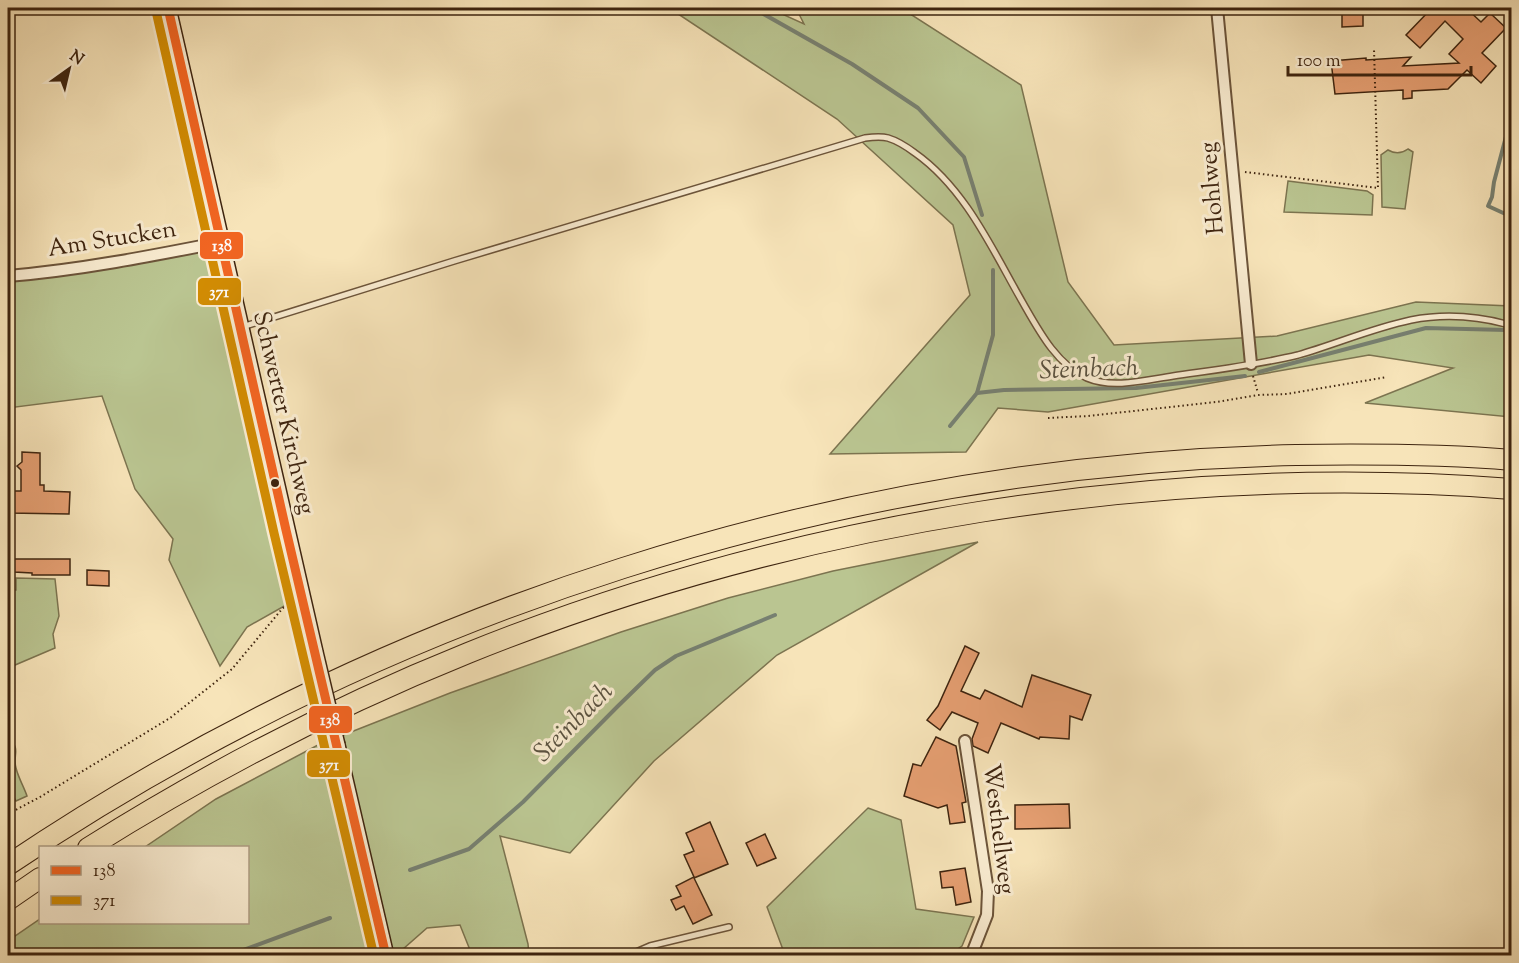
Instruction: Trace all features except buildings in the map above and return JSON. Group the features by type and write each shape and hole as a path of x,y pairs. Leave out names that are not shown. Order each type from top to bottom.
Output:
{"highway":[{"path":"8,865 54,834 179,759 353,671 551,591 711,541 887,499 1034,475 1136,463 1347,454 1428,455 1512,460"},
{"path":"91,846 192,784 294,731 467,653 563,617 658,586 798,548 941,519 1138,492 1335,483 1426,484 1512,489"},
{"path":"8,900 39,879"}],"main road":[{"name":"Schwerter Kirchweg","path":"168,8 386,956"}],"street":[{"name":"Hohlweg","path":"1217,8 1251,364"},
{"name":"Am Stucken","path":"8,276 94,266 222,242"},
{"name":"Westhellweg","path":"965,741 988,891 987,915 971,956"}],"lane":[{"path":"240,327 865,138 886,137 901,144 931,165 957,193 977,222 1039,331 1064,363 1076,373 1091,380 1108,383 1133,382 1251,364 1296,355 1391,325 1436,317 1488,319 1506,324 1512,332"},
{"path":"627,956 650,946 729,927"}],"path":[{"path":"1232,171 1377,188 1374,49"},
{"path":"1251,364 1258,395"},
{"path":"1048,418 1099,415 1258,395 1287,394 1387,377"},
{"path":"8,814 170,718 232,669 282,609 292,600 302,596"}],"green space":[{"path":"669,8 769,8 804,24 796,8 901,8 1021,85 1068,282 1114,345 1277,336 1416,302 1511,306 1511,417 1365,403 1453,368 1369,355 1048,412 998,408 966,452 830,454 970,295 953,225 837,119"},
{"path":"1408,149 1413,152 1405,209 1382,207 1381,155 1388,150 1398,153"},
{"path":"1288,181 1367,191 1373,195 1372,215 1284,212"},
{"path":"222,242 302,596 247,627 220,666 169,560 173,539 135,489 102,396 8,408 8,276"},
{"path":"978,542 777,655 654,761 570,853 500,836 529,955 472,955 460,925 427,928 402,950 400,955 8,956 8,941 39,920 39,924 249,924 249,846 146,846 216,799 318,745 450,693 621,632 728,598 833,571"},
{"path":"16,578 55,579 59,616 53,634 55,648 8,668 8,590 16,590"},
{"path":"8,736 15,745 16,768 27,796 16,801 8,788"},
{"path":"868,808 901,820 916,909 974,917 962,946 949,955 785,955 767,907"}],"waterway":[{"path":"753,8 852,64 918,108 964,157 982,215"},
{"path":"1508,129 1488,206 1512,217"},
{"path":"977,393 993,335 993,270"},
{"name":"Steinbach","path":"1259,372 1426,328 1506,330"},
{"name":"Steinbach","path":"950,426 977,393 1004,390 1136,388 1245,376"},
{"name":"Steinbach","path":"410,870 469,849 523,802 655,670 676,656 775,615"},
{"name":"Steinbach","path":"185,956 241,951 330,918"}],"transit line":[{"name":"138","path":"168,8 286,530 386,956"},
{"name":"371","path":"156,11 274,533 374,956"}]}
